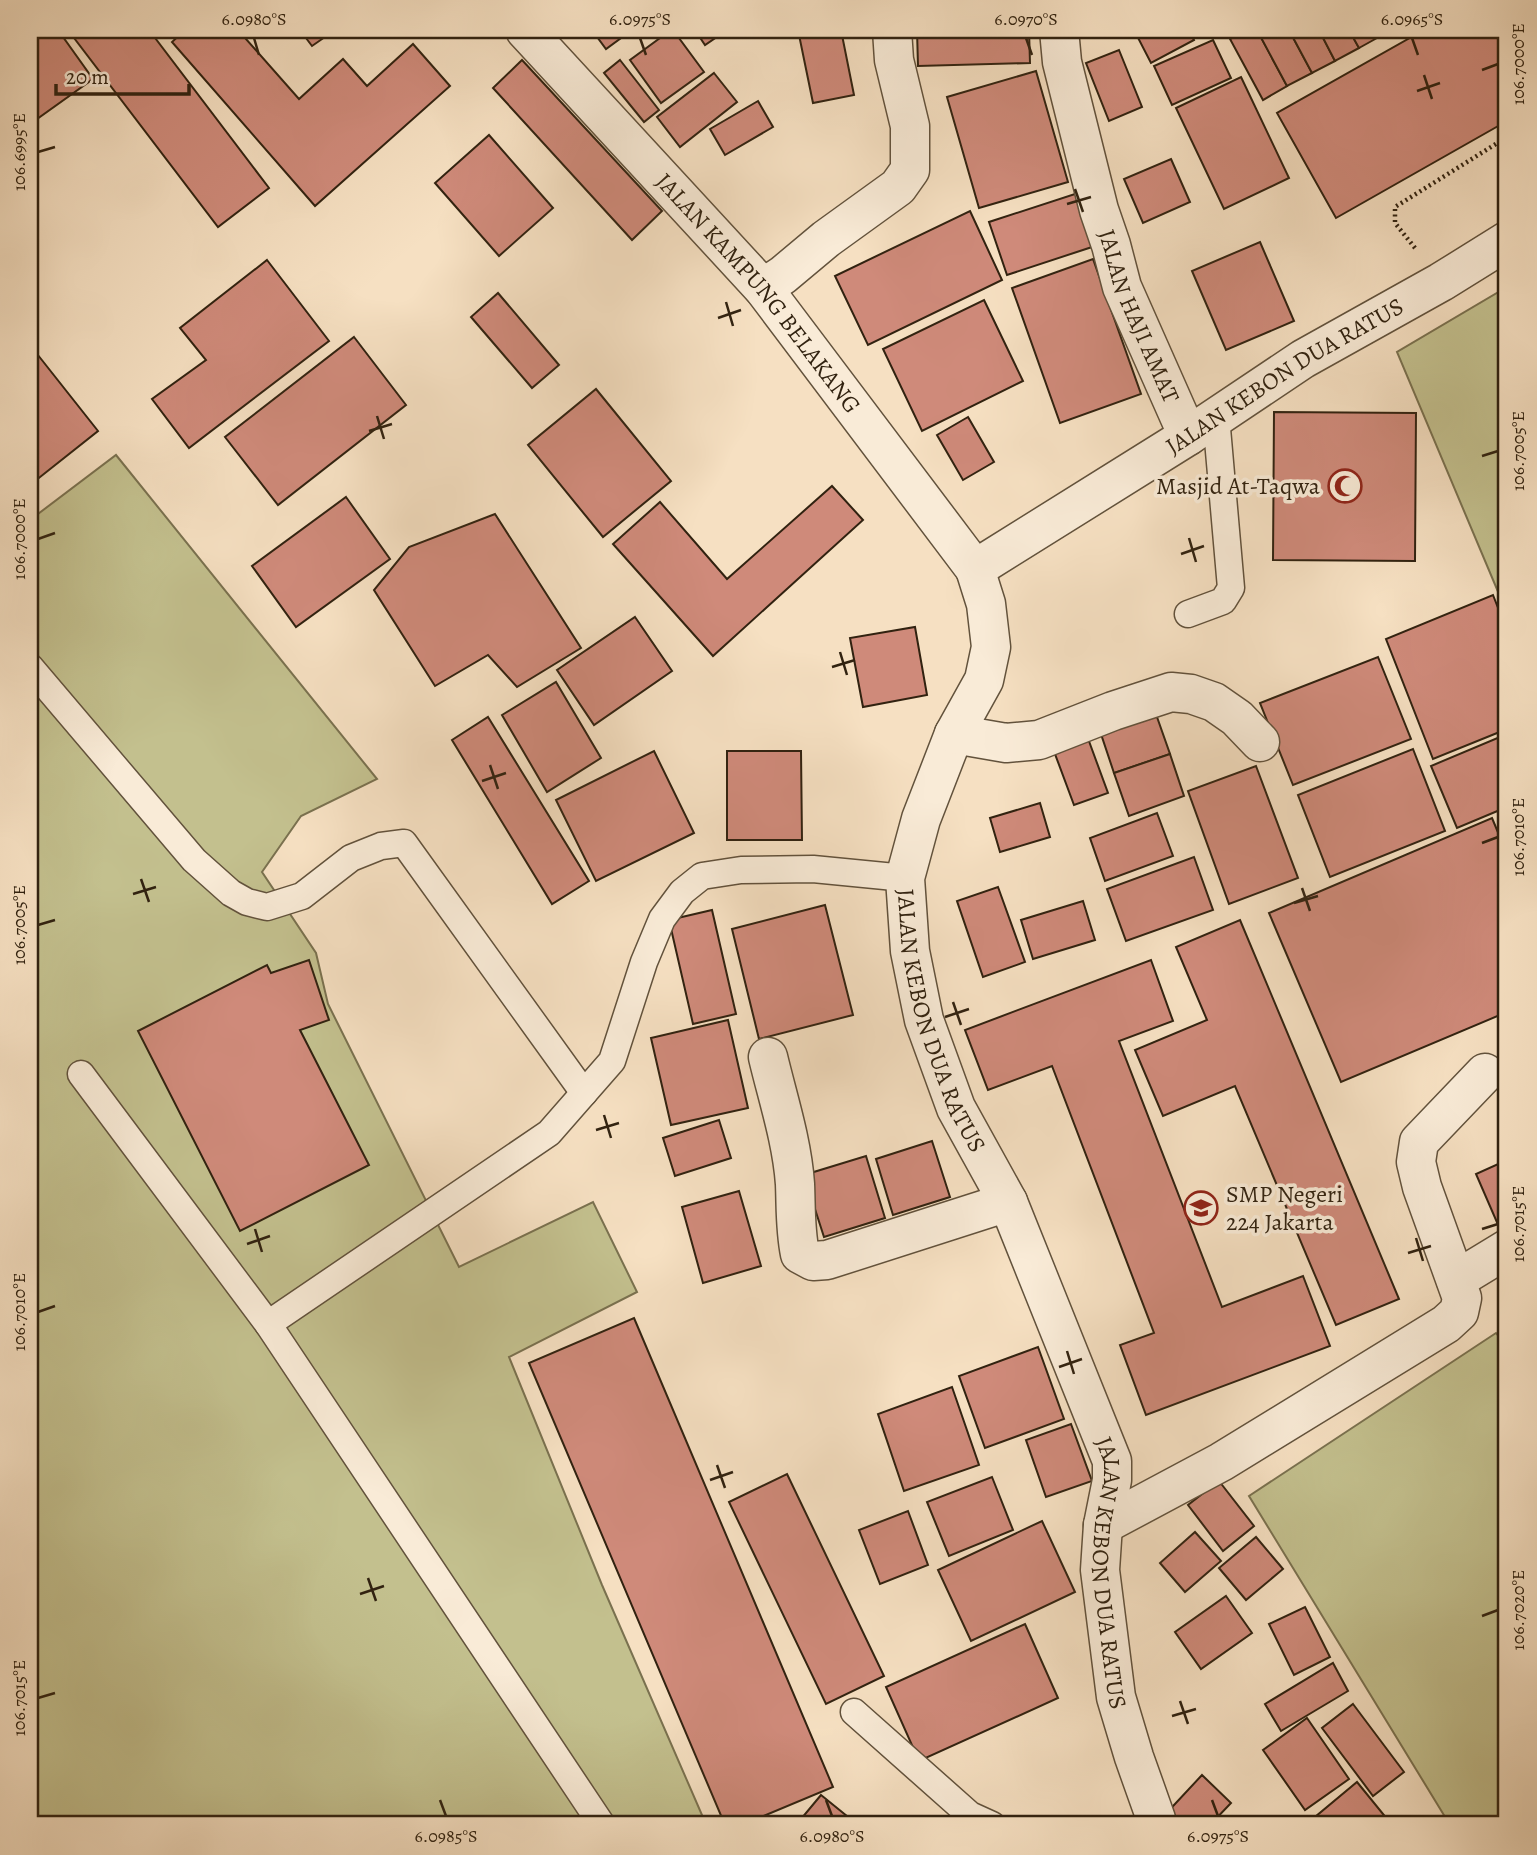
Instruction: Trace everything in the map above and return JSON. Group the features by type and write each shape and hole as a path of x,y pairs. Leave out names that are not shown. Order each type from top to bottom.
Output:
{"street":[{"name":"JALAN KAMPUNG BELAKANG","path":"525,30 763,288 975,569"},
{"path":"763,288 898,187 910,170 910,126 894,60 892,30"},
{"name":"JALAN HAJI AMAT","path":"1059,30 1062,62 1099,209 1122,287 1202,426"},
{"name":"JALAN KEBON DUA RATUS","path":"1154,1825 1156,1819 1116,1697 1100,1570 1112,1461 1007,1202 956,1108 924,1020 910,951 905,878 921,819 954,734 984,680 991,647 986,604 975,569 1303,359 1441,282 1507,241"},
{"path":"954,734 1006,743 1040,740 1113,711 1171,692 1191,694 1214,702 1237,718 1260,742"},
{"path":"768,1057 790,1145 795,1184 795,1231 800,1254 813,1261 827,1260 1007,1202"},
{"path":"1103,1525 1221,1462 1446,1324 1459,1312 1462,1298 1416,1162 1419,1142 1485,1073"},
{"path":"1456,1280 1507,1250"}],"lane":[{"path":"1188,614 1223,601 1231,588 1202,426"},
{"path":"30,667 194,860 231,893 247,902 267,907 302,896 351,858 381,846 404,843 584,1093"},
{"path":"268,1324 549,1133 612,1061 644,962 662,919 682,891 702,876 740,870 813,869 905,878"},
{"path":"81,1074 268,1324 602,1825"},
{"path":"853,1712 970,1815 992,1825"}],"path":[{"path":"1441,282 1395,223 1395,207 1507,137"}],"shaded area":[{"path":"1507,287 1507,613 1397,352"},
{"path":"116,455 377,779 301,816 262,872 316,953 328,1004 459,1267 593,1202 637,1292 509,1357 602,1585 702,1815 691,1825 30,1825 30,520"},
{"path":"1496,1333 1507,1347 1507,1825 1450,1825 1249,1496"}],"building":[{"path":"42,30 58,30 93,79 30,124 30,39"},
{"path":"68,30 149,30 269,188 218,227"},
{"path":"185,30 238,30 299,99 343,59 367,86 413,44 450,86 315,206 172,42"},
{"path":"300,30 335,30 312,46"},
{"path":"592,30 632,30 606,49"},
{"path":"671,30 704,72 661,103 630,60"},
{"path":"695,30 727,30 705,45"},
{"path":"798,30 841,30 854,95 813,103"},
{"path":"917,30 1029,30 1030,63 918,66"},
{"path":"1134,30 1189,30 1194,40 1151,63"},
{"path":"1248,30 1257,30 1287,86 1263,100 1230,39"},
{"path":"1257,30 1289,30 1312,73 1287,86"},
{"path":"1289,30 1319,30 1335,61 1312,73"},
{"path":"1319,30 1349,30 1359,48 1335,61"},
{"path":"1349,30 1384,30 1386,33 1359,48"},
{"path":"1424,30 1507,30 1507,121 1336,218 1277,113"},
{"path":"1213,40 1231,78 1172,105 1154,66"},
{"path":"1119,50 1142,107 1109,121 1086,63"},
{"path":"522,60 662,211 632,240 493,88"},
{"path":"620,60 659,110 644,122 604,73"},
{"path":"1036,71 1068,182 979,208 947,97"},
{"path":"714,73 737,102 680,147 657,117"},
{"path":"1241,77 1289,178 1224,209 1176,108"},
{"path":"758,101 773,127 725,155 710,129"},
{"path":"489,135 553,208 499,256 435,183"},
{"path":"1171,159 1190,202 1143,223 1124,179"},
{"path":"1078,193 1095,246 1007,275 989,222"},
{"path":"970,211 1002,280 868,345 835,276"},
{"path":"1260,242 1294,321 1226,350 1192,271"},
{"path":"1093,259 1141,394 1060,423 1012,288"},
{"path":"267,260 329,341 189,448 152,399 206,360 180,328"},
{"path":"498,293 559,365 532,388 471,317"},
{"path":"984,300 1023,381 922,431 883,349"},
{"path":"354,337 406,405 278,505 225,437"},
{"path":"30,345 98,431 30,485"},
{"path":"596,389 671,481 603,537 528,445"},
{"name":"Masjid At-Taqwa","path":"1274,412 1416,413 1415,561 1273,560"},
{"path":"968,417 994,462 963,480 937,435"},
{"path":"832,486 863,520 713,656 613,544 660,502 727,579"},
{"path":"346,497 390,559 296,627 252,566"},
{"path":"495,514 581,648 517,687 488,655 435,686 374,590 409,547"},
{"path":"1493,595 1507,631 1507,729 1433,759 1386,639"},
{"path":"635,617 672,671 594,725 557,670"},
{"path":"915,627 927,695 863,707 850,638"},
{"path":"1378,657 1411,739 1293,785 1260,703"},
{"path":"556,682 601,758 547,792 502,715"},
{"path":"1151,700 1170,754 1114,773 1096,719"},
{"path":"488,717 589,881 552,904 452,740"},
{"path":"1086,733 1108,793 1074,805 1052,746"},
{"path":"1507,734 1507,807 1457,828 1431,766"},
{"path":"1413,749 1445,831 1330,877 1298,795"},
{"path":"654,751 694,833 596,881 556,800"},
{"path":"727,751 801,751 802,840 727,840"},
{"path":"1170,754 1184,796 1129,816 1114,773"},
{"path":"1256,766 1298,878 1229,904 1188,791"},
{"path":"1040,803 1050,837 1000,852 990,818"},
{"path":"1157,813 1173,856 1105,881 1090,838"},
{"path":"1492,818 1507,854 1507,1012 1341,1082 1269,913"},
{"path":"1194,857 1213,910 1126,941 1107,889"},
{"path":"998,887 1025,962 983,977 957,901"},
{"path":"1083,901 1095,940 1033,959 1021,920"},
{"path":"825,905 853,1015 759,1039 732,929"},
{"path":"712,910 736,1014 693,1024 669,920"},
{"path":"1240,920 1399,1299 1336,1325 1235,1086 1163,1116 1135,1050 1207,1020 1176,947"},
{"path":"309,960 329,1020 300,1030 369,1165 240,1231 138,1031 267,965 271,973"},
{"path":"1151,960 1173,1021 1119,1041 1222,1307 1303,1276 1330,1346 1146,1415 1120,1345 1154,1333 1052,1066 988,1090 965,1030"},
{"path":"728,1020 748,1108 671,1125 651,1038"},
{"path":"719,1120 731,1158 675,1176 663,1138"},
{"path":"932,1141 950,1197 893,1215 876,1159"},
{"path":"866,1156 885,1218 824,1237 804,1175"},
{"path":"1507,1160 1507,1224 1499,1227 1476,1174"},
{"path":"739,1191 761,1266 703,1283 682,1207"},
{"path":"634,1318 833,1787 742,1825 725,1825 529,1363"},
{"path":"1038,1347 1064,1419 985,1448 959,1376"},
{"path":"952,1387 979,1465 904,1491 878,1414"},
{"path":"1071,1424 1092,1481 1046,1497 1026,1440"},
{"path":"787,1474 884,1676 826,1704 729,1502"},
{"path":"992,1477 1013,1530 949,1556 927,1502"},
{"path":"1219,1481 1254,1526 1223,1551 1188,1505"},
{"path":"908,1511 928,1565 880,1584 859,1530"},
{"path":"1042,1521 1075,1592 971,1641 938,1570"},
{"path":"1195,1532 1221,1561 1185,1592 1160,1563"},
{"path":"1256,1537 1283,1569 1246,1600 1219,1568"},
{"path":"1226,1596 1252,1633 1201,1669 1175,1632"},
{"path":"1305,1607 1330,1657 1294,1675 1269,1624"},
{"path":"1025,1624 1058,1698 919,1761 886,1687"},
{"path":"1333,1663 1348,1691 1281,1731 1265,1704"},
{"path":"1353,1704 1404,1772 1373,1796 1322,1728"},
{"path":"1307,1718 1349,1779 1305,1810 1263,1750"},
{"path":"1202,1775 1231,1803 1210,1825 1168,1825 1161,1819"},
{"path":"1357,1782 1392,1825 1321,1825 1315,1817"},
{"path":"821,1795 858,1825 796,1825"}],"place":[{"name":"Masjid At-Taqwa","path":"1345,486"},
{"name":"SMP Negeri 224 Jakarta","path":"1201,1208"}]}
